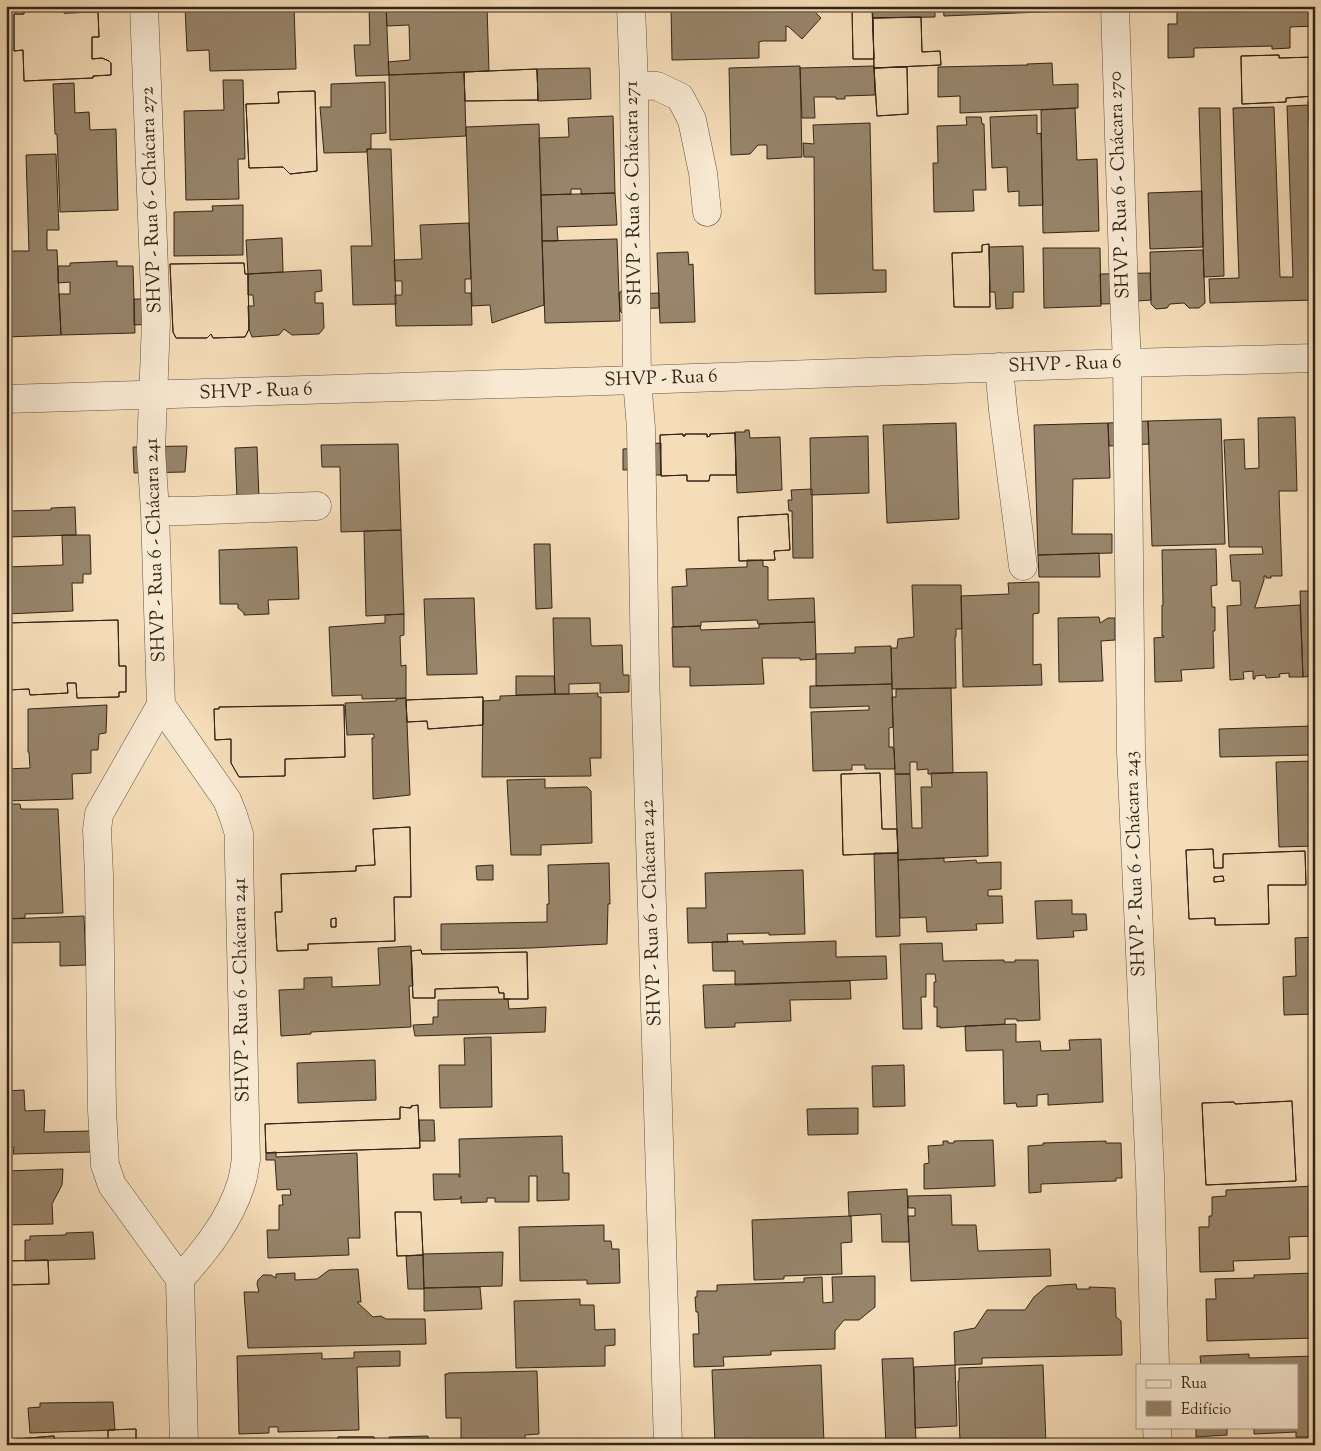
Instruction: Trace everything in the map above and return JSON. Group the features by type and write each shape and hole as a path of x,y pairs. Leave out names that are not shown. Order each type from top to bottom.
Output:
{"street":[{"name":"SHVP - Rua 6 - Chácara 272","path":"144,6 156,322 152,395"},
{"name":"SHVP - Rua 6 - Chácara 271","path":"631,6 634,85 637,380"},
{"name":"SHVP - Rua 6 - Chácara 270","path":"1115,6 1124,295 1128,363"},
{"path":"634,85 657,86 680,97 692,120 703,173 707,212"},
{"name":"SHVP - Rua 6","path":"6,399 1315,358"},
{"name":"SHVP - Rua 6 - Chácara 243","path":"1128,363 1131,752 1150,1176 1155,1364"},
{"path":"999,367 1023,566"},
{"name":"SHVP - Rua 6 - Chácara 242","path":"637,380 641,428 645,670 668,1445"},
{"name":"SHVP - Rua 6 - Chácara 241","path":"152,395 151,450 155,511 161,705 227,800 239,834 246,1160 242,1182 225,1219 203,1253 180,1279"},
{"path":"155,511 317,506"},
{"path":"161,705 99,814 97,842 102,1110 105,1165 112,1186 180,1279 184,1445"},
{"path":"1157,1428 1158,1445"}],"building":[{"path":"185,6 294,6 296,69 210,71 209,50 187,51"},
{"path":"369,6 386,6 389,75 356,76 354,45 370,45"},
{"path":"386,6 429,6 430,12 460,12 460,6 487,6 489,71 389,75 388,62 410,60 409,25 387,26"},
{"path":"671,6 813,6 812,9 821,18 802,39 786,26 786,41 759,42 759,58 672,60"},
{"path":"852,6 872,6 874,59 853,59"},
{"path":"852,6 872,6 874,59 853,59"},
{"path":"872,6 935,6 935,17 873,18"},
{"path":"943,6 1066,6 1066,11 944,16"},
{"path":"1166,6 1254,6 1254,7 1166,10"},
{"path":"1315,6 1315,26 1290,27 1290,48 1272,49 1272,46 1194,48 1194,57 1168,58 1168,24 1177,24 1177,10"},
{"path":"63,8 64,13 98,12 99,37 92,37 92,59 102,58 109,61 111,63 111,75 93,76 93,78 24,81 23,50 14,51 14,14 24,14 24,9"},
{"path":"63,8 64,13 98,12 99,37 92,37 92,59 102,58 109,61 111,63 111,75 93,76 93,78 24,81 23,50 14,51 14,14 24,14 24,9"},
{"path":"921,17 922,52 940,51 941,65 874,68 873,18"},
{"path":"921,17 922,52 940,51 941,65 874,68 873,18"},
{"path":"1279,55 1279,58 1315,57 1315,96 1286,98 1286,102 1242,104 1241,56"},
{"path":"1279,55 1279,58 1315,57 1315,96 1286,98 1286,102 1242,104 1241,56"},
{"path":"1052,63 1053,85 1078,84 1078,108 960,113 960,96 938,97 938,67"},
{"path":"800,66 802,157 767,159 767,145 758,145 750,154 731,155 729,68"},
{"path":"874,66 875,95 845,96 845,99 814,97 815,118 802,118 800,68"},
{"path":"907,67 908,114 877,116 874,68"},
{"path":"907,67 908,114 877,116 874,68"},
{"path":"590,68 591,99 538,101 537,69"},
{"path":"537,69 538,100 465,101 464,72"},
{"path":"537,69 538,100 465,101 464,72"},
{"path":"464,72 466,136 390,140 389,75"},
{"path":"223,80 243,80 245,159 238,159 239,199 186,200 184,111 224,110"},
{"path":"385,82 386,133 371,134 371,149 367,149 367,152 324,153 320,107 331,107 331,84"},
{"path":"74,83 75,113 89,112 90,130 116,129 118,210 60,212 53,84"},
{"path":"315,91 317,171 290,174 283,167 249,168 246,104 279,103 278,92"},
{"path":"315,91 317,171 290,174 283,167 249,168 246,104 279,103 278,92"},
{"path":"1308,102 1315,102 1315,126 1309,126"},
{"path":"1309,105 1314,300 1210,303 1209,279 1239,278 1233,108 1274,107 1280,277 1293,277 1287,106"},
{"path":"1075,108 1077,160 1097,159 1099,231 1043,233 1041,110"},
{"path":"1199,108 1220,108 1224,276 1204,277"},
{"path":"1037,115 1037,134 1041,133 1043,205 1019,206 1019,191 1008,192 1007,167 992,168 990,117"},
{"path":"613,116 615,193 581,194 581,189 571,189 571,194 541,195 539,138 569,137 568,118"},
{"path":"966,117 981,117 982,124 984,124 986,190 973,190 974,211 934,212 933,163 938,163 937,126 967,125"},
{"path":"870,123 873,270 886,270 886,292 815,294 814,157 804,157 803,143 814,144 813,125"},
{"path":"539,124 544,305 492,323 490,305 472,306 466,127"},
{"path":"367,149 391,149 396,304 353,305 351,246 372,246"},
{"path":"56,154 59,230 47,230 47,250 57,250 61,335 6,337 6,251 29,251 26,155"},
{"path":"1202,191 1203,247 1150,249 1148,193"},
{"path":"615,193 617,225 557,227 558,241 542,241 541,195"},
{"path":"243,205 243,255 174,256 174,212 213,211 212,206"},
{"path":"469,223 471,279 465,279 465,293 471,293 472,325 396,326 395,295 402,295 402,281 395,281 394,260 422,259 420,225"},
{"path":"282,238 283,272 248,274 246,240"},
{"path":"617,239 620,321 545,323 542,241"},
{"path":"989,244 990,307 954,307 952,253 982,252 982,245"},
{"path":"989,244 990,307 954,307 952,253 982,252 982,245"},
{"path":"1023,246 1024,292 1013,292 1013,308 996,309 995,292 990,292 989,247"},
{"path":"1312,247 1315,247 1315,300 1314,300"},
{"path":"1043,248 1100,248 1101,306 1044,308"},
{"path":"1203,250 1205,303 1199,308 1189,308 1184,303 1170,304 1167,308 1156,309 1151,304 1150,252"},
{"path":"688,252 689,265 693,264 695,322 660,323 657,253"},
{"path":"117,261 117,266 133,266 135,333 61,335 59,294 70,294 70,282 58,283 58,266 70,266 70,263"},
{"path":"244,263 245,274 248,274 249,329 245,337 213,338 211,334 207,338 176,338 173,332 170,264"},
{"path":"244,263 245,274 248,274 249,329 245,337 213,338 211,334 207,338 176,338 173,332 170,264"},
{"path":"321,270 322,291 315,292 315,303 323,303 324,328 319,334 292,335 284,329 279,335 252,337 249,329 248,306 254,306 253,295 248,295 248,274"},
{"path":"1150,273 1151,300 1137,301 1137,303 1101,304 1100,274"},
{"path":"624,289 632,294 659,293 659,308 633,309 623,314 620,311 619,293"},
{"path":"134,299 152,299 153,324 134,325"},
{"path":"1295,417 1297,491 1279,491 1282,576 1266,578 1264,576 1255,608 1300,605 1303,677 1289,677 1289,673 1279,674 1280,677 1266,678 1265,675 1255,676 1255,679 1253,679 1253,671 1243,672 1244,679 1230,680 1227,606 1241,605 1240,581 1232,581 1230,555 1263,554 1262,547 1229,547 1224,440 1244,439 1245,469 1259,468 1258,418"},
{"path":"1221,419 1225,544 1152,546 1148,421"},
{"path":"1148,421 1149,444 1109,446 1108,423"},
{"path":"956,423 959,519 887,523 883,425"},
{"path":"1108,423 1110,478 1073,479 1072,534 1112,534 1112,553 1038,555 1034,425"},
{"path":"745,430 749,430 750,438 780,437 782,490 737,493 735,432 745,432"},
{"path":"735,433 736,475 710,475 709,481 687,481 687,475 661,476 660,435 683,434 685,436 685,434 707,434 707,437 710,434"},
{"path":"735,433 736,475 710,475 709,481 687,481 687,475 661,476 660,435 683,434 685,436 685,434 707,434 707,437 710,434"},
{"path":"868,436 869,493 811,495 810,438"},
{"path":"661,443 661,475 645,475 645,469 623,470 623,449 645,448 645,444"},
{"path":"398,444 401,530 341,532 340,467 322,467 321,445"},
{"path":"187,446 185,472 134,473 133,447"},
{"path":"257,447 259,498 237,499 235,448"},
{"path":"812,489 813,558 793,558 792,511 789,511 788,500 792,500 791,490"},
{"path":"75,507 76,535 6,537 6,511 51,510 51,508"},
{"path":"788,514 790,550 774,551 775,560 739,561 738,517"},
{"path":"788,514 790,550 774,551 775,560 739,561 738,517"},
{"path":"401,530 404,614 366,616 364,531"},
{"path":"62,535 90,535 91,574 83,574 83,583 72,583 73,611 6,614 6,567 63,565"},
{"path":"534,544 550,544 552,608 536,609"},
{"path":"297,547 299,599 268,600 269,614 244,615 238,608 238,604 220,604 219,550"},
{"path":"1216,549 1217,585 1211,586 1212,607 1215,607 1215,631 1213,631 1214,668 1181,670 1182,681 1155,682 1154,638 1164,637 1162,636 1162,550"},
{"path":"1099,553 1100,577 1039,577 1038,555"},
{"path":"747,560 763,560 763,566 768,567 768,600 814,598 815,622 758,624 757,620 701,622 701,626 673,627 672,587 687,586 686,569 747,567"},
{"path":"1039,582 1039,613 1033,614 1033,665 1041,664 1042,685 963,687 961,596 1009,594 1008,583"},
{"path":"912,585 961,585 962,629 956,629 955,637 956,688 892,689 891,648 897,648 898,639 914,637"},
{"path":"1300,591 1315,591 1315,676 1303,677"},
{"path":"474,598 477,674 427,675 424,599"},
{"path":"404,614 404,635 400,636 401,666 406,665 406,698 362,699 362,695 332,696 329,627 385,623 385,615"},
{"path":"1099,617 1100,623 1108,618 1115,618 1115,640 1101,641 1103,681 1059,682 1058,618"},
{"path":"553,618 590,618 591,645 622,645 623,675 629,675 629,692 600,693 600,683 569,684 569,694 555,694"},
{"path":"118,620 119,666 126,666 126,692 119,692 119,697 77,698 76,683 67,683 68,693 30,695 29,689 7,690 6,623"},
{"path":"118,620 119,666 126,666 126,692 119,692 119,697 77,698 76,683 67,683 68,693 30,695 29,689 7,690 6,623"},
{"path":"815,622 816,659 762,658 764,684 690,686 690,667 673,667 672,627 700,626 701,630 759,628 759,624"},
{"path":"891,646 892,684 816,686 816,654 855,653 855,647"},
{"path":"516,676 554,676 555,694 516,695"},
{"path":"892,684 893,727 889,728 889,747 894,749 895,769 865,769 865,765 852,765 852,770 813,771 811,712 869,710 869,706 810,708 810,686"},
{"path":"951,688 953,773 928,774 928,769 917,770 917,762 910,762 910,774 895,774 892,697 896,697 896,689"},
{"path":"598,693 598,697 601,697 601,758 590,758 591,776 482,777 483,701 500,700 500,696"},
{"path":"483,697 483,725 428,729 427,721 407,722 406,700"},
{"path":"483,697 483,725 428,729 427,721 407,722 406,700"},
{"path":"406,698 410,795 373,799 372,738 374,738 374,734 347,735 345,703 396,701 396,699"},
{"path":"107,705 106,733 99,734 98,750 91,750 91,773 72,774 73,799 6,801 6,769 30,768 28,709"},
{"path":"344,705 345,757 285,759 285,776 239,777 231,763 231,739 215,740 214,709 219,709 219,707"},
{"path":"344,705 345,757 285,759 285,776 239,777 231,763 231,739 215,740 214,709 219,709 219,707"},
{"path":"1312,726 1313,755 1220,757 1219,729"},
{"path":"1315,761 1315,846 1279,847 1276,762"},
{"path":"987,772 988,856 898,860 895,774 910,774 912,828 922,828 921,787 932,787 931,773"},
{"path":"880,773 882,829 897,829 898,853 843,855 841,774"},
{"path":"880,773 882,829 897,829 898,853 843,855 841,774"},
{"path":"545,779 545,788 587,787 591,791 592,843 541,845 541,855 511,855 507,780"},
{"path":"6,804 20,804 21,809 58,809 63,913 25,914 25,918 6,919"},
{"path":"410,827 411,897 394,897 395,941 308,944 308,950 277,951 275,912 282,912 281,874 356,871 356,866 375,865 373,829","holes":["336,918 336,927 331,927 331,919"]},
{"path":"410,827 411,897 394,897 395,941 308,944 308,950 277,951 275,912 282,912 281,874 356,871 356,866 375,865 373,829","holes":["336,918 336,927 331,927 331,919"]},
{"path":"1213,849 1214,868 1223,868 1223,854 1305,851 1306,885 1268,885 1269,924 1215,925 1215,918 1189,919 1186,850","holes":["1223,876 1224,881 1214,882 1214,877"]},
{"path":"1213,849 1214,868 1223,868 1223,854 1305,851 1306,885 1268,885 1269,924 1215,925 1215,918 1189,919 1186,850","holes":["1223,876 1224,881 1214,882 1214,877"]},
{"path":"874,853 898,853 900,936 876,937"},
{"path":"944,858 944,862 976,860 977,863 1001,862 1001,889 988,890 988,896 1002,896 1003,923 976,924 977,930 927,932 926,917 900,918 898,860"},
{"path":"609,863 610,904 608,904 607,944 441,950 441,924 547,922 547,904 549,904 548,865"},
{"path":"493,865 493,880 477,880 476,866"},
{"path":"803,870 805,934 727,934 728,942 688,943 687,908 706,908 705,873"},
{"path":"1072,900 1072,914 1086,914 1087,930 1073,931 1074,937 1037,939 1035,901"},
{"path":"84,916 86,965 60,966 60,942 6,943 6,919"},
{"path":"1315,937 1315,1012 1314,1014 1284,1015 1283,977 1296,976 1295,938"},
{"path":"743,941 743,944 836,941 836,957 886,956 887,979 735,985 735,971 713,971 712,942"},
{"path":"942,943 943,961 1004,960 1004,962 1015,962 1015,960 1038,960 1040,1020 1017,1021 1017,1019 1005,1019 1005,1024 937,1027 937,1007 934,1007 935,974 926,974 926,997 921,997 922,1029 903,1029 900,944"},
{"path":"411,946 413,986 409,986 411,1027 311,1032 311,1034 281,1036 279,990 304,989 304,978 332,977 332,987 380,985 378,948"},
{"path":"421,950 422,954 527,952 528,999 504,999 504,993 499,993 498,987 435,989 435,998 413,998 411,951"},
{"path":"421,950 422,954 527,952 528,999 504,999 504,993 499,993 498,987 435,989 435,998 413,998 411,951"},
{"path":"6,980 8,1036 6,1036"},
{"path":"850,981 851,999 790,1000 791,1021 735,1023 735,1027 705,1028 703,985"},
{"path":"510,999 508,1000 509,1009 546,1007 545,1032 415,1036 413,1025 433,1024 433,1017 438,1017 438,1000"},
{"path":"1016,1024 1016,1042 1040,1041 1041,1051 1070,1050 1069,1040 1101,1039 1103,1102 1048,1105 1048,1094 1037,1095 1037,1106 1017,1107 1016,1103 1004,1104 1003,1050 966,1051 965,1026"},
{"path":"491,1037 492,1107 440,1108 439,1065 465,1065 464,1038"},
{"path":"375,1060 376,1100 298,1103 297,1063"},
{"path":"904,1065 905,1106 873,1107 872,1066"},
{"path":"24,1090 25,1111 45,1110 44,1132 91,1131 91,1152 13,1154 14,1147 6,1148 6,1091"},
{"path":"1292,1101 1296,1181 1206,1185 1202,1103 1234,1102 1235,1104"},
{"path":"1292,1101 1296,1181 1206,1185 1202,1103 1234,1102 1235,1104"},
{"path":"418,1105 420,1148 266,1153 265,1124 400,1119 400,1107 411,1108 411,1106"},
{"path":"418,1105 420,1148 266,1153 265,1124 400,1119 400,1107 411,1108 411,1106"},
{"path":"858,1108 858,1134 808,1135 807,1109"},
{"path":"419,1120 434,1120 435,1141 420,1141"},
{"path":"562,1136 563,1173 569,1173 569,1200 537,1201 537,1176 529,1176 529,1202 495,1202 495,1198 487,1198 487,1202 461,1203 461,1196 460,1199 434,1200 433,1174 459,1174 460,1177 459,1139"},
{"path":"993,1140 995,1186 924,1189 924,1164 929,1163 928,1146 943,1145 943,1141 954,1143 954,1141"},
{"path":"1106,1141 1106,1143 1121,1143 1122,1178 1116,1178 1116,1181 1041,1184 1041,1192 1029,1193 1028,1146 1043,1145 1043,1143"},
{"path":"276,1152 276,1157 357,1153 360,1238 348,1238 349,1255 268,1258 267,1230 279,1230 279,1205 283,1205 282,1195 291,1195 290,1189 277,1190 275,1160 266,1160 266,1153"},
{"path":"63,1169 62,1185 52,1204 53,1224 6,1225 6,1171"},
{"path":"1315,1186 1315,1236 1289,1237 1290,1259 1233,1261 1234,1271 1200,1272 1199,1227 1209,1227 1209,1216 1212,1216 1212,1197 1226,1196 1226,1190"},
{"path":"907,1189 909,1242 882,1242 881,1214 849,1216 848,1192"},
{"path":"951,1195 952,1225 976,1225 978,1251 1050,1249 1051,1276 911,1281 908,1216 915,1216 915,1208 908,1208 908,1196"},
{"path":"395,1212 421,1212 423,1255 397,1256"},
{"path":"395,1212 421,1212 423,1255 397,1256"},
{"path":"851,1216 852,1242 841,1243 842,1274 784,1276 784,1279 754,1280 752,1220"},
{"path":"604,1225 604,1241 611,1241 612,1249 619,1249 620,1283 587,1284 587,1280 520,1281 519,1227"},
{"path":"93,1232 95,1259 25,1261 25,1240 30,1240 30,1236"},
{"path":"503,1252 502,1286 424,1288 423,1254"},
{"path":"423,1255 424,1289 408,1289 406,1256"},
{"path":"48,1260 49,1284 6,1285 6,1261"},
{"path":"48,1260 49,1284 6,1285 6,1261"},
{"path":"358,1269 361,1302 357,1302 373,1317 425,1319 426,1344 248,1348 244,1292 259,1292 257,1284 263,1275 271,1275 276,1278 276,1274 295,1273 295,1280 317,1279 329,1270"},
{"path":"1315,1273 1315,1338 1207,1341 1206,1299 1216,1299 1215,1279 1254,1278 1254,1275"},
{"path":"875,1276 875,1307 859,1320 844,1320 835,1331 835,1349 771,1351 771,1355 723,1357 724,1366 694,1367 693,1334 699,1334 695,1297 697,1297 697,1291 717,1291 717,1285 804,1282 804,1278 822,1277 823,1303 833,1302 832,1277"},
{"path":"1076,1284 1077,1289 1090,1289 1089,1287 1115,1288 1116,1317 1121,1321 1122,1355 982,1358 982,1364 955,1365 954,1332 975,1328 987,1310 1025,1310 1034,1297 1047,1286"},
{"path":"480,1287 482,1309 424,1311 424,1288"},
{"path":"580,1299 580,1305 594,1305 595,1330 615,1329 615,1345 605,1346 605,1366 516,1368 514,1301"},
{"path":"400,1351 400,1366 357,1367 359,1430 278,1432 278,1427 269,1427 269,1433 239,1434 237,1356 322,1353 322,1359 354,1358 354,1352"},
{"path":"1249,1354 1249,1358 1315,1356 1315,1437 1296,1437 1296,1432 1254,1434 1254,1428 1298,1428 1298,1364 1201,1364 1200,1356"},
{"path":"913,1358 916,1443 886,1445 882,1359"},
{"path":"821,1365 824,1443 715,1445 712,1370"},
{"path":"955,1365 957,1426 915,1428 914,1367"},
{"path":"1043,1365 1046,1444 960,1444 959,1368"},
{"path":"537,1371 539,1434 525,1435 525,1445 466,1445 466,1441 461,1441 461,1418 446,1418 445,1374"},
{"path":"113,1402 115,1430 30,1433 28,1408 40,1407 40,1403"},
{"path":"1196,1428 1227,1428 1227,1435 1196,1437"},
{"path":"136,1429 136,1445 6,1445 6,1440 53,1436 55,1440 108,1439 108,1430"},
{"path":"136,1429 136,1445 6,1445 6,1440 53,1436 55,1440 108,1439 108,1430"},
{"path":"428,1436 429,1445 390,1445 389,1437"},
{"path":"338,1437 374,1437 374,1445 338,1445"},
{"path":"338,1437 374,1437 374,1445 338,1445"},
{"path":"254,1440 254,1445 226,1445 226,1441"},
{"path":"916,1443 916,1445 895,1445 895,1444"},
{"path":"1139,1443 1139,1445 1106,1445 1106,1444"}]}
